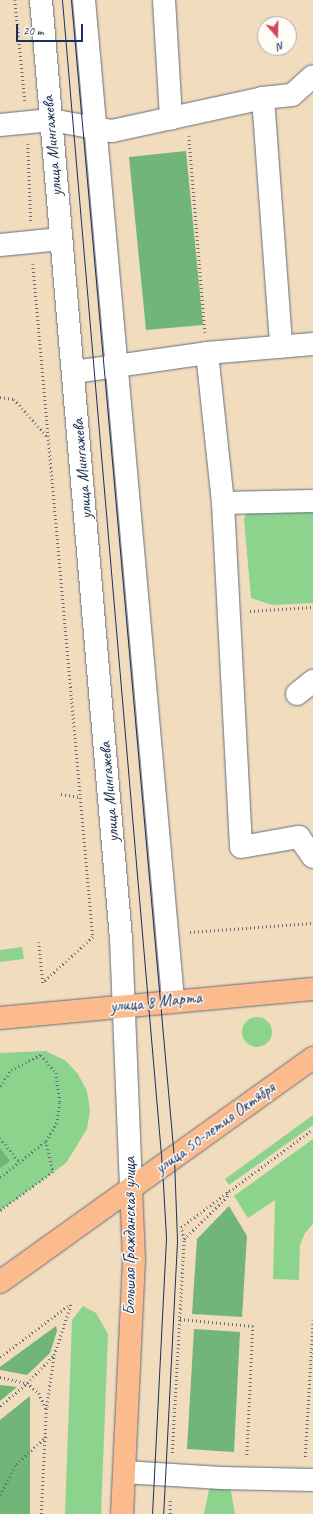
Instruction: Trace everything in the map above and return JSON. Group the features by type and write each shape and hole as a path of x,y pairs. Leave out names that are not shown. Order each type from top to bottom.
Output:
{"main road":[{"name":"улица 8 Марта","path":"0,1018 173,1000 313,989"},
{"name":"улица 50-летия Октября","path":"0,1282 313,1058"},
{"name":"Большая Гражданская улица","path":"122,1514 134,1260 131,1188"}],"street":[{"name":"улица Мингажева","path":"41,0 60,239 74,372 121,938 124,1005"},
{"path":"84,0 173,1000"},
{"path":"164,0 179,117"},
{"path":"0,125 50,120 112,131 263,98 292,95 313,76"},
{"path":"263,98 281,346"},
{"path":"0,245 60,239"},
{"path":"74,372 207,353 313,344"},
{"path":"207,353 223,503 241,847 306,832 313,856"},
{"path":"223,503 313,501"},
{"name":"Большая Гражданская улица","path":"124,1005 131,1188"},
{"path":"124,1472 171,1475 309,1471"}],"path":[{"path":"15,0 27,123 31,242 93,937 43,983 39,942"},
{"path":"179,117 207,353"},
{"path":"0,397 14,399 48,438"},
{"path":"229,612 313,607"},
{"path":"60,794 80,797"},
{"path":"185,932 313,923"},
{"path":"0,1086 11,1070 41,1055 56,1073 60,1103 57,1123 46,1141 20,1163 0,1177"},
{"path":"170,1514 184,1239 181,1227 227,1191 313,1129"},
{"path":"0,1138 20,1163"},
{"path":"0,1210 53,1172 46,1141"},
{"path":"184,1239 227,1197 227,1191"},
{"path":"0,1356 71,1304 54,1355 46,1410 47,1436 41,1514"},
{"path":"180,1319 253,1326 247,1461"},
{"path":"309,1471 313,1320"},
{"path":"0,1406 27,1383 54,1355"},
{"path":"0,1377 27,1383 39,1393 46,1410"},
{"path":"0,1496 16,1464 47,1436"}],"green space":[{"path":"186,151 203,325 146,330 129,157"},
{"path":"313,507 313,603 272,605 251,598 244,519 248,510"},
{"path":"22,947 24,959 0,962 0,950"},
{"path":"257,1017 268,1021 272,1032 268,1043 257,1047 246,1043 242,1032 246,1021"},
{"path":"46,1051 66,1061 78,1074 87,1091 90,1111 87,1129 66,1163 0,1211 0,1053"},
{"path":"313,1115 313,1125 229,1185 225,1179"},
{"path":"313,1139 313,1224 305,1233 300,1245 299,1280 273,1279 275,1200 248,1218 234,1196"},
{"path":"0,1148 10,1161 0,1168"},
{"path":"229,1206 247,1236 242,1317 192,1314 197,1239"},
{"path":"83,1306 96,1313 108,1334 101,1514 65,1514 72,1320"},
{"path":"56,1326 57,1331 50,1353 27,1375 0,1370 0,1367"},
{"path":"194,1329 240,1332 234,1452 187,1449"},
{"path":"0,1385 17,1387 0,1401"},
{"path":"30,1396 30,1514 0,1514 0,1420"},
{"path":"210,1485 230,1485 235,1514 204,1514"}],"tram line":[{"path":"62,0 162,1166 166,1238 152,1514"},
{"path":"71,0 174,1158 177,1241 163,1514"}]}
